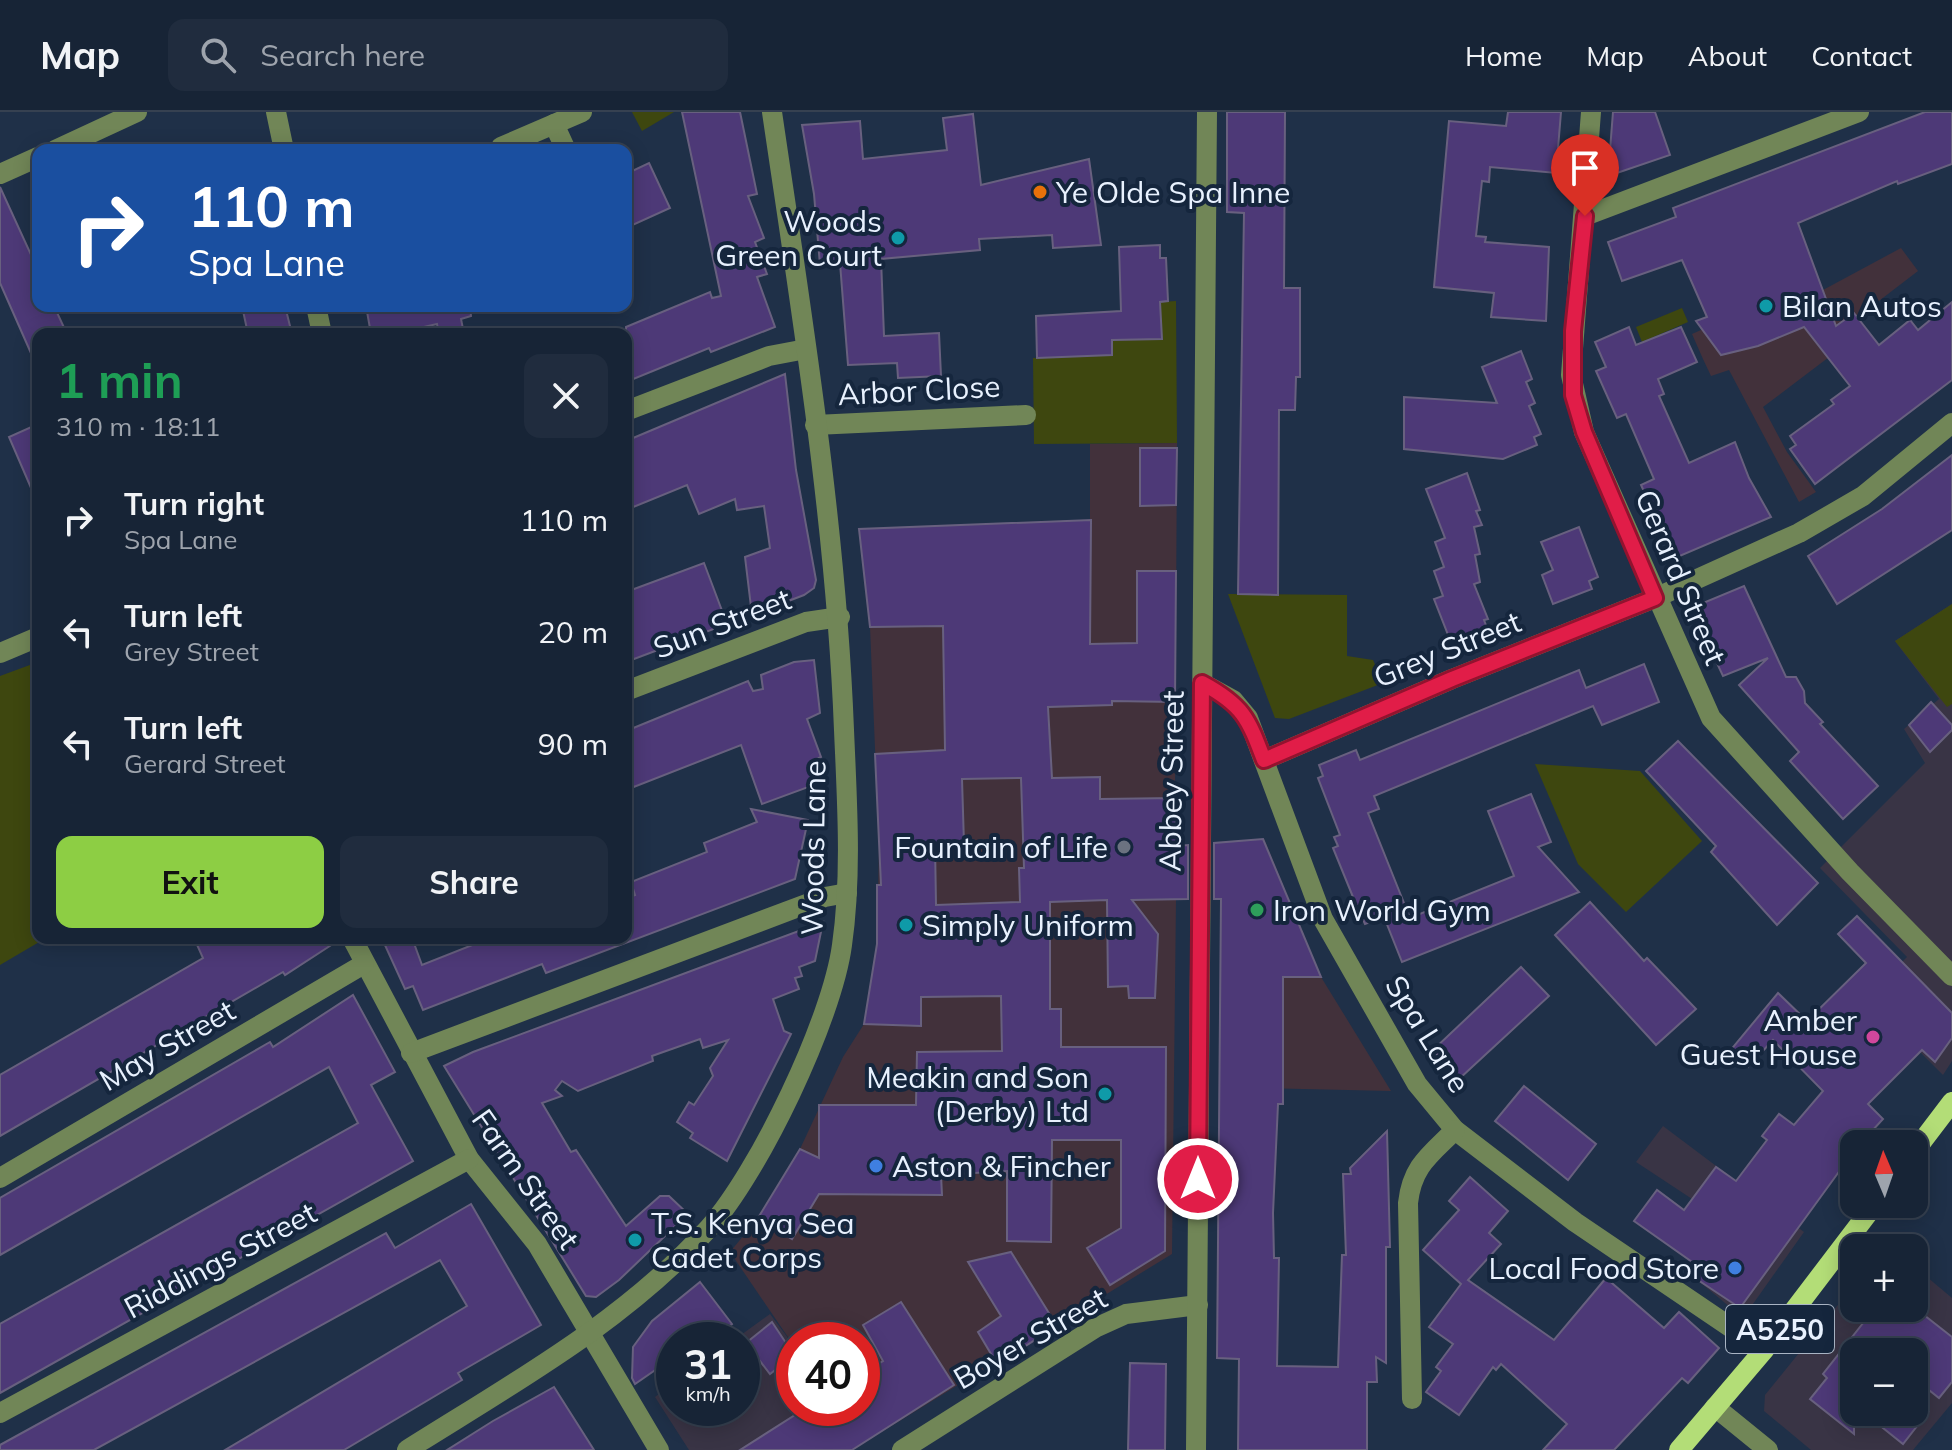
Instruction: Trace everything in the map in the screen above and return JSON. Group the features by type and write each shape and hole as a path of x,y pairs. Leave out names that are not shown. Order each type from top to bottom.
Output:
{"main road":[{"path":"1928,1134 1952,1102"},
{"name":"A5250","path":"1679,1450 1764,1350 1864,1218"}],"street":[{"path":"68,144 137,112"},
{"path":"276,112 283,144"},
{"path":"508,144 582,112"},
{"name":"Woods Lane","path":"407,1450 592,1334 656,1281 711,1226 763,1146 830,996 842,947 847,893 840,617 772,112"},
{"name":"Abbey Street","path":"1196,1450 1207,112"},
{"name":"Gerard Street","path":"1591,112 1585,216 1573,331 1573,395 1584,432 1655,598 1711,718 1850,872 1952,976"},
{"path":"1585,216 1859,112"},
{"path":"554,124 563,144"},
{"path":"0,174 32,160"},
{"path":"632,409 769,356 806,349"},
{"name":"Arbor Close","path":"815,425 1026,415"},
{"name":"Grey Street","path":"1264,760 1452,679 1655,598 1799,533 1863,496 1952,423"},
{"name":"Sun Street","path":"632,689 806,622 840,617"},
{"path":"0,653 32,640"},
{"name":"Spa Lane","path":"1202,683 1233,700 1248,718 1323,919 1417,1084 1455,1130 1575,1222 1764,1350"},
{"path":"411,1053 825,897 847,893"},
{"name":"Farm Street","path":"355,944 469,1159 537,1244 659,1450"},
{"name":"May Street","path":"0,1178 364,964"},
{"path":"1412,1399 1410,1180 1417,1168 1455,1130"},
{"name":"Riddings Street","path":"0,1413 469,1159"},
{"name":"Boyer Street","path":"902,1450 1095,1328 1126,1314 1198,1305"},
{"path":"1715,1407 1768,1450"}],"shaded area":[{"path":"1901,248 1918,271 1858,317 1866,329 1763,407 1787,452 1816,492 1799,502 1729,370 1711,376 1692,334 1710,326 1698,298 1812,260 1823,290"},
{"path":"1177,443 1175,798 1100,800 1103,900 1176,900 1172,1254 852,1450 840,1450 853,1426 880,1426 880,1322 778,1322 730,1252 758,1218 800,1149 843,1057 864,1024 877,944 879,846 870,627 1090,627 1090,444"},
{"path":"1952,604 1952,1061 1943,1075 1866,998 1907,957 1820,868 1925,763 1904,729 1939,699 1895,641"},
{"path":"1264,839 1321,977 1391,1091 1221,1087 1221,843"},
{"path":"1663,1126 1804,1232 1743,1318 1695,1278 1733,1226 1636,1162"},
{"path":"1928,1278 1952,1298 1952,1403 1913,1450 1811,1450 1764,1411 1765,1395 1840,1302 1840,1322 1928,1322"},
{"path":"770,1314 776,1322 776,1426 826,1426 840,1450 689,1450 674,1426 760,1426 759,1322"}],"green space":[{"path":"632,112 674,112 642,131"},
{"path":"1176,301 1177,443 1034,444 1033,358 1112,355 1111,333 1122,340 1162,339 1160,302"},
{"path":"1682,308 1688,322 1642,342 1636,327"},
{"path":"1228,594 1347,595 1347,656 1373,660 1383,683 1289,719 1275,718"},
{"path":"1952,604 1952,704 1947,707 1895,641"},
{"path":"32,664 32,944 36,944 0,965 0,676"},
{"path":"1535,764 1640,771 1702,841 1626,912 1578,864"}],"building":[{"path":"682,112 740,112 757,194 748,196 764,238 755,242 767,274 757,277 775,327 711,352 709,348 632,380 632,328 626,327 710,292 712,298 721,296"},
{"path":"1227,112 1285,112 1284,288 1300,288 1300,377 1296,377 1295,410 1279,410 1278,595 1238,594 1244,213 1227,212"},
{"path":"1508,112 1561,112 1556,173 1490,167 1489,182 1482,181 1476,236 1486,237 1485,242 1549,247 1546,321 1491,317 1494,293 1434,287 1449,121 1506,126"},
{"path":"1613,112 1655,112 1670,155 1608,176"},
{"path":"1925,112 1952,112 1952,164 1898,184 1897,181 1798,223 1836,326 1854,313 1879,345 1910,320 1918,330 1952,302 1952,380 1815,484 1790,449 1796,445 1790,436 1834,404 1831,400 1850,386 1804,327 1758,346 1721,355 1696,321 1707,317 1682,260 1622,281 1608,242 1676,217 1673,208"},
{"path":"973,114 981,185 1089,159 1101,245 1053,248 1052,235 979,239 980,250 881,259 884,336 939,333 941,376 898,378 897,363 848,365 840,263 820,265 814,194 802,125 860,121 863,159 947,150 943,118"},
{"path":"649,163 670,208 632,225 632,171"},
{"path":"0,187 32,257 32,312 57,312 64,328 32,328 32,355 0,283"},
{"path":"1160,245 1160,258 1166,258 1168,301 1160,302 1162,339 1112,340 1112,355 1037,358 1036,316 1121,311 1119,247"},
{"path":"243,312 286,312 290,328 247,328"},
{"path":"367,312 471,312 471,316 461,319 463,328 438,328 437,324 419,328 370,328"},
{"path":"1629,327 1636,345 1681,327 1697,362 1658,379 1664,394 1659,396 1689,463 1735,442 1749,478 1771,517 1675,558 1641,485 1654,479 1626,414 1617,418 1596,371 1606,367 1595,342"},
{"path":"1521,351 1532,379 1526,382 1535,403 1529,406 1541,434 1534,437 1537,445 1503,459 1404,449 1404,397 1497,403 1482,367"},
{"path":"785,374 796,470 816,580 814,588 804,595 752,615 745,557 770,548 764,506 737,510 735,499 699,514 687,485 632,508 632,438"},
{"path":"32,427 32,490 9,437"},
{"path":"1140,448 1177,448 1176,505 1140,506"},
{"path":"1952,455 1952,530 1837,604 1808,556 1882,509"},
{"path":"1467,473 1482,525 1474,527 1480,554 1475,555 1480,582 1474,584 1488,619 1484,620 1490,636 1454,650 1434,599 1443,596 1434,571 1444,567 1435,542 1445,538 1426,489"},
{"path":"1091,520 1090,644 1137,643 1137,571 1176,571 1175,702 1112,701 1112,705 1048,707 1052,778 1100,777 1100,799 1175,798 1176,846 1188,845 1188,899 1132,900 1158,934 1155,998 1129,998 1128,986 1108,987 1107,900 1050,902 1050,1009 1061,1009 1061,1047 1166,1047 1165,1251 1110,1285 1087,1248 1121,1228 1121,1140 1052,1140 1051,1242 1007,1241 1007,1171 941,1175 942,1195 819,1194 792,1239 758,1218 800,1149 819,1158 819,1105 916,1105 917,1052 1002,1051 1001,996 921,997 921,1026 864,1024 877,944 877,885 881,885 875,754 945,750 943,626 870,627 859,529","holes":["1021,778 1024,868 1019,868 1020,902 936,905 935,844 964,844 962,779"]},
{"path":"1579,527 1598,577 1589,581 1592,589 1553,604 1542,575 1553,570 1541,542"},
{"path":"704,563 727,624 632,660 632,590"},
{"path":"1744,586 1786,677 1796,677 1804,691 1805,703 1823,722 1820,724 1878,786 1843,819 1790,761 1799,752 1739,685 1768,658 1723,676 1691,608"},
{"path":"814,660 820,713 807,719 821,757 814,760 822,782 762,804 741,745 632,788 632,729 748,681 753,691 763,689 761,675 794,662"},
{"path":"1644,664 1659,702 1602,725 1593,706 1374,796 1379,809 1368,813 1410,918 1514,876 1488,811 1531,794 1551,842 1538,847 1579,892 1402,962 1384,917 1365,924 1353,897 1333,848 1338,846 1334,837 1340,835 1318,778 1323,776 1319,765 1356,750 1360,760 1579,670 1586,688"},
{"path":"1931,702 1952,725 1952,730 1930,752 1909,725"},
{"path":"1678,741 1818,883 1777,925 1711,852 1716,846 1646,771"},
{"path":"751,809 808,820 795,879 632,941 632,896 635,895 632,882 707,852 704,843 757,822"},
{"path":"1263,839 1321,977 1283,977 1283,1104 1278,1104 1273,1213 1274,1258 1279,1258 1277,1366 1338,1367 1342,1255 1346,1255 1343,1174 1351,1174 1350,1168 1387,1131 1390,1247 1386,1247 1386,1363 1376,1357 1377,1382 1367,1382 1367,1450 1238,1450 1239,1359 1217,1358 1221,899 1214,899 1214,843"},
{"path":"1590,902 1644,961 1647,958 1696,1009 1656,1045 1555,935"},
{"path":"1857,916 1952,1013 1952,1038 1935,1062 1922,1050 1868,1104 1883,1119 1873,1130 1840,1130 1840,1170 1740,1308 1695,1278 1702,1269 1634,1221 1657,1190 1684,1210 1716,1167 1736,1181 1767,1140 1762,1136 1779,1114 1794,1125 1823,1091 1773,1040 1748,1067 1729,1052 1778,993 1807,1021 1866,963 1838,934"},
{"path":"823,922 815,961 799,967 802,976 795,978 799,989 773,999 784,1031 791,1034 727,1161 690,1138 693,1133 677,1122 689,1102 694,1105 713,1076 710,1068 728,1040 703,1048 700,1039 652,1056 653,1061 578,1091 562,1081 555,1090 562,1096 542,1103 571,1152 576,1150 626,1226 660,1196 669,1196 688,1214 619,1280 596,1297 586,1296 444,1066 473,1052"},
{"path":"197,944 333,944 285,975 283,972 0,1136 0,1075 203,958"},
{"path":"384,944 414,944 422,965 475,944 623,944 546,973 542,964 423,1010 413,986 405,989"},
{"path":"1521,967 1549,996 1459,1079 1433,1050"},
{"path":"353,995 395,1072 371,1085 413,1161 0,1393 0,1324 358,1123 329,1067 0,1255 0,1198 270,1042 273,1047"},
{"path":"1524,1086 1596,1144 1568,1180 1495,1121"},
{"path":"1470,1177 1508,1211 1489,1233 1501,1244 1468,1280 1554,1340 1606,1278 1664,1328 1679,1312 1719,1348 1688,1383 1682,1378 1614,1450 1543,1450 1567,1424 1501,1364 1496,1370 1493,1367 1459,1415 1426,1392 1441,1371 1436,1367 1453,1344 1429,1327 1461,1284 1423,1250 1459,1210 1449,1201"},
{"path":"471,1204 541,1325 458,1373 462,1380 344,1450 225,1450 467,1306 440,1260 94,1450 0,1450 0,1445 386,1233 395,1248"},
{"path":"1011,1252 1057,1326 997,1364 978,1332 1001,1316 968,1262"},
{"path":"700,1282 730,1322 656,1322 656,1369 635,1384 632,1378 633,1347 652,1321"},
{"path":"901,1302 954,1385 852,1450 740,1450 778,1426 880,1426 880,1363 883,1361 880,1356 880,1322 868,1322"},
{"path":"1928,1318 1952,1337 1952,1382 1939,1398 1928,1389 1928,1338 1851,1338 1864,1322 1928,1322"},
{"path":"772,1322 776,1328 776,1369 770,1374 760,1361 760,1332"},
{"path":"1840,1352 1840,1423 1810,1399 1827,1378 1823,1374"},
{"path":"1130,1363 1166,1364 1165,1450 1128,1450"},
{"path":"554,1387 594,1450 447,1450 493,1421"},
{"path":"1844,1426 1854,1426 1854,1434"},
{"path":"1880,1426 1917,1426 1903,1444"}],"place":[{"name":"Ye Olde Spa Inne","path":"1040,192"},
{"name":"Woods Green Court","path":"898,238"},
{"name":"Bilan Autos","path":"1766,306"},
{"name":"Fountain of Life","path":"1124,847"},
{"name":"Iron World Gym","path":"1257,910"},
{"name":"Simply Uniform","path":"906,925"},
{"name":"Amber Guest House","path":"1873,1037"},
{"name":"Meakin and Son (Derby) Ltd","path":"1105,1094"},
{"name":"Aston & Fincher","path":"876,1166"},
{"name":"T.S. Kenya Sea Cadet Corps","path":"635,1240"},
{"name":"Local Food Store","path":"1735,1268"}],"route":[{"path":"1198,1179 1202,683 1233,700 1248,718 1264,760 1452,679 1655,598 1584,432 1573,395 1573,331 1585,216"}]}
